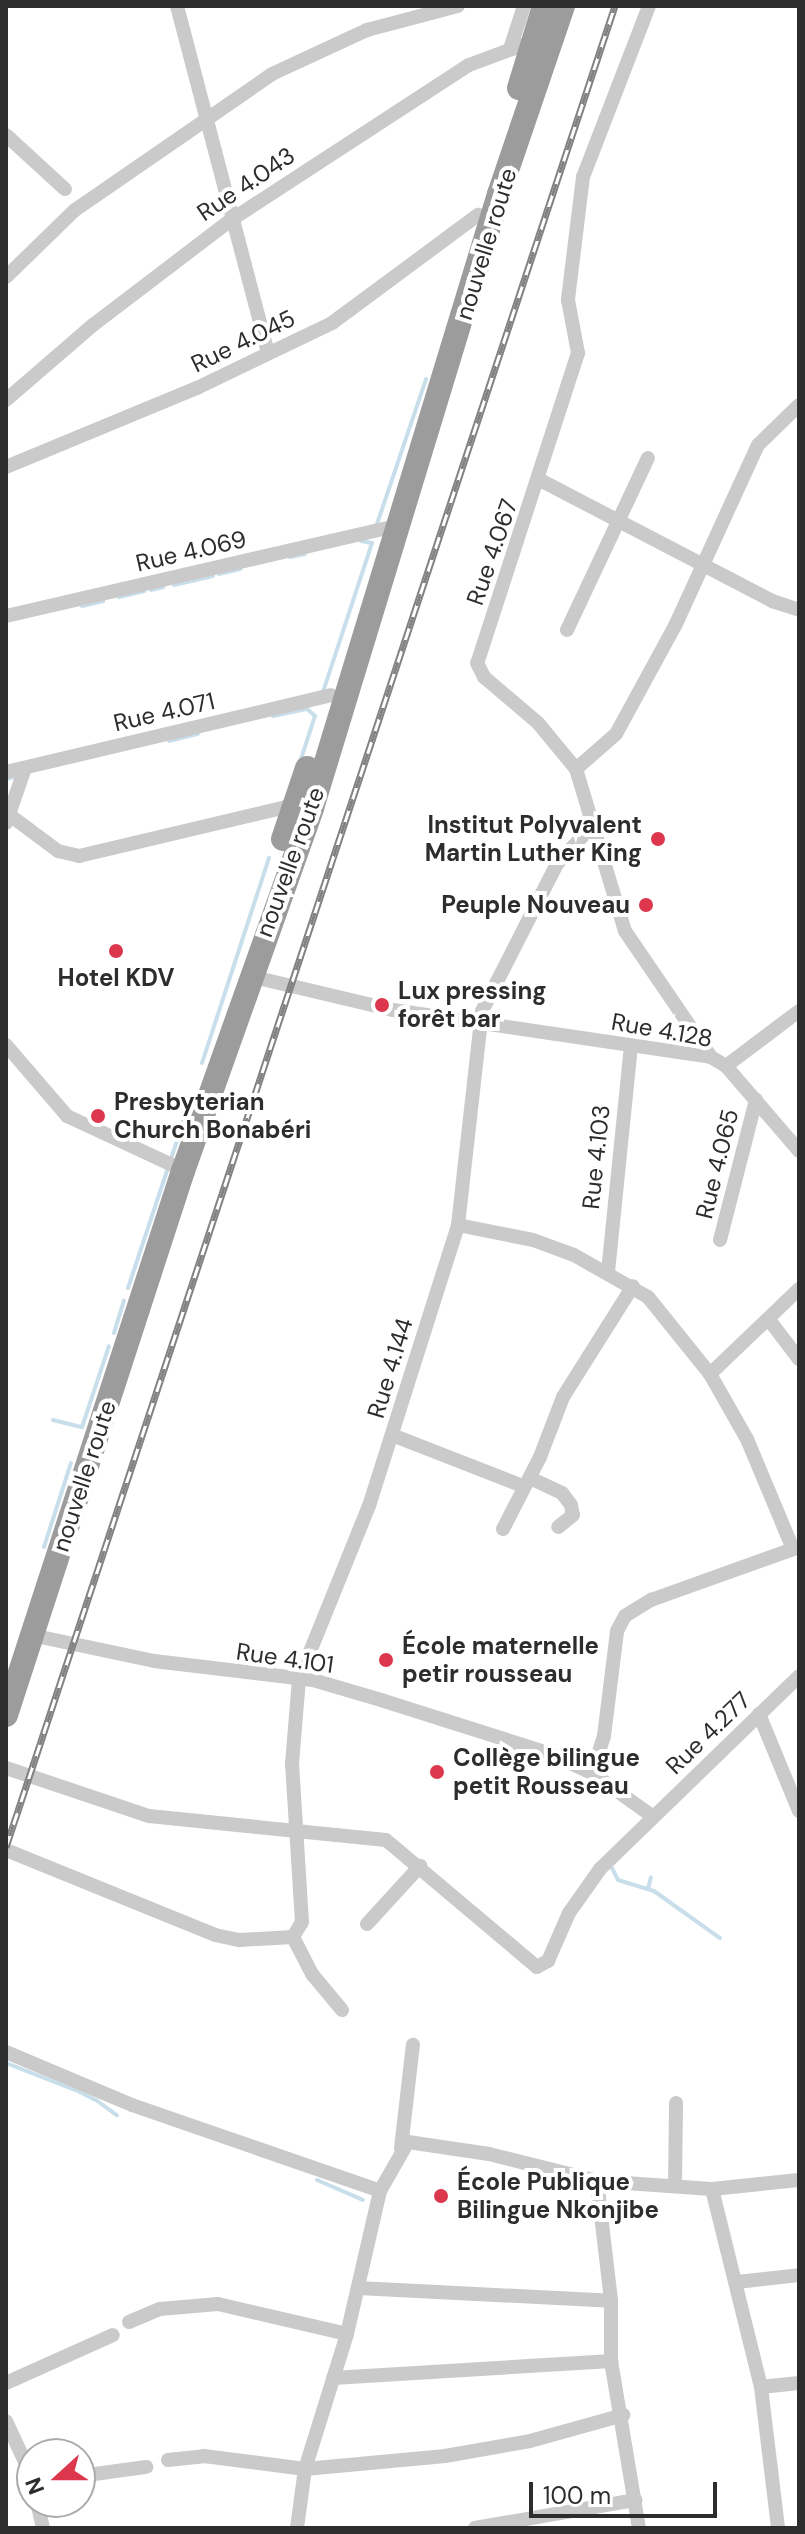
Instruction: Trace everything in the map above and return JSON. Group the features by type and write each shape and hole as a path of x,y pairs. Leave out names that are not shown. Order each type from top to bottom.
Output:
{"highway":[{"name":"nouvelle route","path":"6,1667 386,528 478,215 544,6"},
{"name":"nouvelle route","path":"6,1715 249,976 312,808 499,194 563,6"}],"street":[{"path":"177,6 268,353"},
{"path":"6,277 75,210 272,74 335,42 458,6"},
{"path":"510,49 524,6"},
{"name":"Rue 4.067","path":"649,6 583,177 568,300 578,353 540,480 477,663 484,677 538,723 576,769 591,827 625,931 711,1057"},
{"name":"Rue 4.043","path":"6,400 93,325 231,220 469,65 534,41"},
{"path":"6,135 65,189"},
{"name":"Rue 4.045","path":"6,467 332,323 478,215"},
{"path":"576,769 616,734 703,567 758,445 799,405"},
{"path":"567,630 648,458"},
{"path":"540,480 621,519 703,567 799,610"},
{"name":"Rue 4.069","path":"6,616 386,528"},
{"name":"Rue 4.071","path":"6,772 331,695"},
{"path":"25,768 8,820 58,851 79,856 295,805"},
{"name":"Rue 4.144","path":"293,1937 302,1922 299,1829 292,1764 299,1679 392,1435 458,1225 479,1024 527,914 557,864 591,827"},
{"name":"Rue 4.128","path":"249,976 393,1010 711,1057 726,1066 799,1151"},
{"path":"726,1066 799,1011"},
{"path":"6,1045 67,1116 172,1165"},
{"name":"Rue 4.103","path":"608,1272 631,1046"},
{"name":"Rue 4.065","path":"720,1240 756,1100"},
{"path":"458,1225 533,1240 608,1272 633,1286 674,1324 710,1374 752,1448 796,1548 651,1600 625,1616 617,1631 604,1736 592,1773"},
{"path":"503,1529 563,1397 633,1286"},
{"path":"710,1374 770,1321 799,1289"},
{"path":"770,1321 799,1359"},
{"path":"392,1435 562,1493 571,1505 573,1515 558,1527"},
{"name":"Rue 4.101","path":"31,1635 154,1661 299,1679 421,1711 592,1773 652,1816"},
{"name":"Rue 4.277","path":"420,1866 533,1964 548,1961 569,1913 600,1869 799,1676"},
{"path":"759,1714 799,1811"},
{"path":"6,1768 141,1814 386,1840 420,1866 367,1924"},
{"path":"6,1850 215,1935 239,1940 293,1937 312,1974 342,2010"},
{"path":"297,2528 305,2469 347,2334 380,2191 401,2148 413,2045"},
{"path":"6,2052 132,2105 380,2191"},
{"path":"675,2186 676,2103"},
{"path":"401,2148 416,2141 597,2181 712,2189 799,2180"},
{"path":"597,2181 611,2301 611,2361 623,2415 639,2528"},
{"path":"712,2189 761,2387 778,2528"},
{"path":"737,2282 799,2275"},
{"path":"358,2288 611,2301"},
{"path":"129,2322 160,2309 218,2304 347,2334"},
{"path":"6,2383 113,2335"},
{"path":"333,2378 611,2361"},
{"path":"761,2387 799,2383"},
{"path":"168,2460 204,2456 305,2469 445,2456 530,2441 623,2415"},
{"path":"6,2421 16,2443"},
{"path":"96,2474 146,2467"},
{"path":"475,2528 636,2500"}],"waterway":[{"path":"377,524 426,379"},
{"path":"323,692 372,543 361,541"},
{"path":"290,557 305,554"},
{"path":"219,574 240,569"},
{"path":"174,585 213,576"},
{"path":"151,590 164,587"},
{"path":"119,597 144,591"},
{"path":"82,606 103,601"},
{"path":"273,716 307,709 315,716 300,762"},
{"path":"169,741 198,734"},
{"path":"6,779 14,777"},
{"path":"202,1063 269,858"},
{"path":"182,1124 189,1102"},
{"path":"128,1288 177,1141"},
{"path":"114,1333 124,1301"},
{"path":"53,1420 82,1427 109,1346"},
{"path":"44,1547 71,1463"},
{"path":"612,1868 618,1880 654,1891 720,1938"},
{"path":"648,1889 651,1877"},
{"path":"6,2063 75,2090"},
{"path":"78,2091 94,2099"},
{"path":"96,2100 117,2115"},
{"path":"317,2180 363,2200"}],"railway":[{"path":"6,1847 615,6"}],"place":[{"name":"Institut Polyvalent Martin Luther King","path":"658,839"},
{"name":"Peuple Nouveau","path":"646,905"},
{"name":"Hotel KDV","path":"116,951"},
{"name":"Lux pressing forêt bar","path":"382,1005"},
{"name":"Presbyterian Church Bonabéri","path":"98,1116"},
{"name":"École maternelle petir rousseau","path":"386,1660"},
{"name":"Collège bilingue petit Rousseau","path":"437,1772"},
{"name":"École Publique Bilingue Nkonjibe","path":"441,2196"}]}
